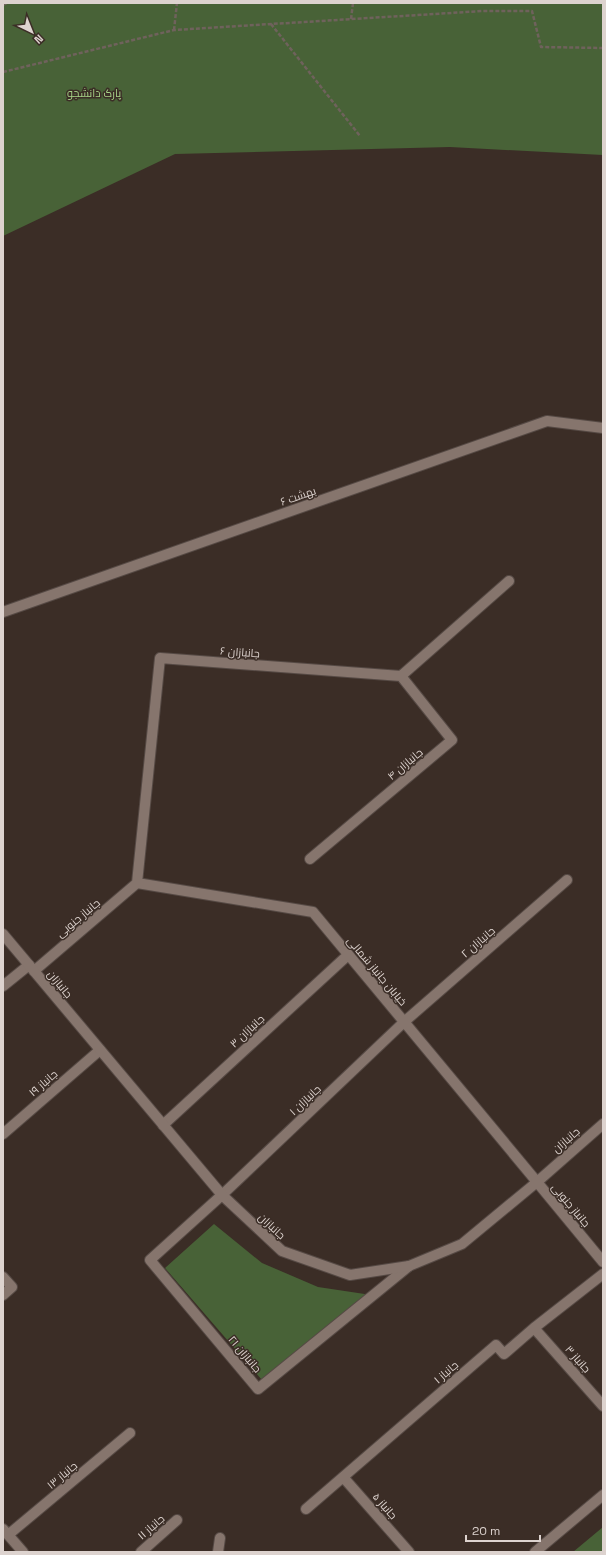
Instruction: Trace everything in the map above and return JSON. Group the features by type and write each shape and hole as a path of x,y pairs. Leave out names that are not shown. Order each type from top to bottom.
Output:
{"street":[{"name":"بهشت ۶","path":"3,612 547,421 603,428"},
{"path":"401,676 509,581"},
{"name":"جانبازان ۶","path":"137,883 160,658 401,676"},
{"name":"جانبازان ۴","path":"310,859 452,740 401,676"},
{"name":"جانبازان ۲","path":"404,1022 567,880"},
{"name":"خیابان جانباز شمالی","path":"137,883 313,912 537,1182"},
{"name":"جانباز جنوبی","path":"3,986 31,968 137,883"},
{"name":"جانبازان","path":"3,934 222,1195 282,1251 350,1275 409,1266 462,1244 537,1182 603,1124"},
{"name":"جانبازان ۳","path":"163,1125 348,955"},
{"name":"جانبازان ۱","path":"222,1195 404,1022"},
{"name":"جانباز ۱۹","path":"3,1134 100,1050"},
{"name":"جانباز جنوبی","path":"537,1182 603,1262"},
{"name":"جانبازان ۲۱","path":"222,1195 150,1260 258,1389 409,1266"},
{"name":"جانباز ۱","path":"306,1509 496,1345 504,1354 534,1328 603,1274"},
{"path":"3,1277 12,1287 3,1295"},
{"name":"جانباز ۳","path":"534,1328 603,1406"},
{"name":"جانباز ۱۳","path":"6,1532 130,1433"},
{"name":"جانباز ۵","path":"343,1477 409,1552"},
{"path":"535,1552 603,1495"},
{"name":"جانباز ۱۱","path":"141,1552 177,1520"},
{"path":"6,1532 22,1552"},
{"path":"218,1552 220,1538"}],"path":[{"path":"3,5 7,3"},
{"path":"174,30 176,3"},
{"path":"351,19 353,3"},
{"path":"3,72 174,30 483,11 532,11 541,47 603,48"},
{"path":"270,24 360,136"}],"green space":[{"name":"پارک دانشجو","path":"3,3 603,3 603,155 450,147 175,154 3,236"},
{"path":"214,1224 262,1263 318,1287 378,1296 268,1387 165,1268"},
{"path":"603,1527 603,1552 573,1552"}]}
